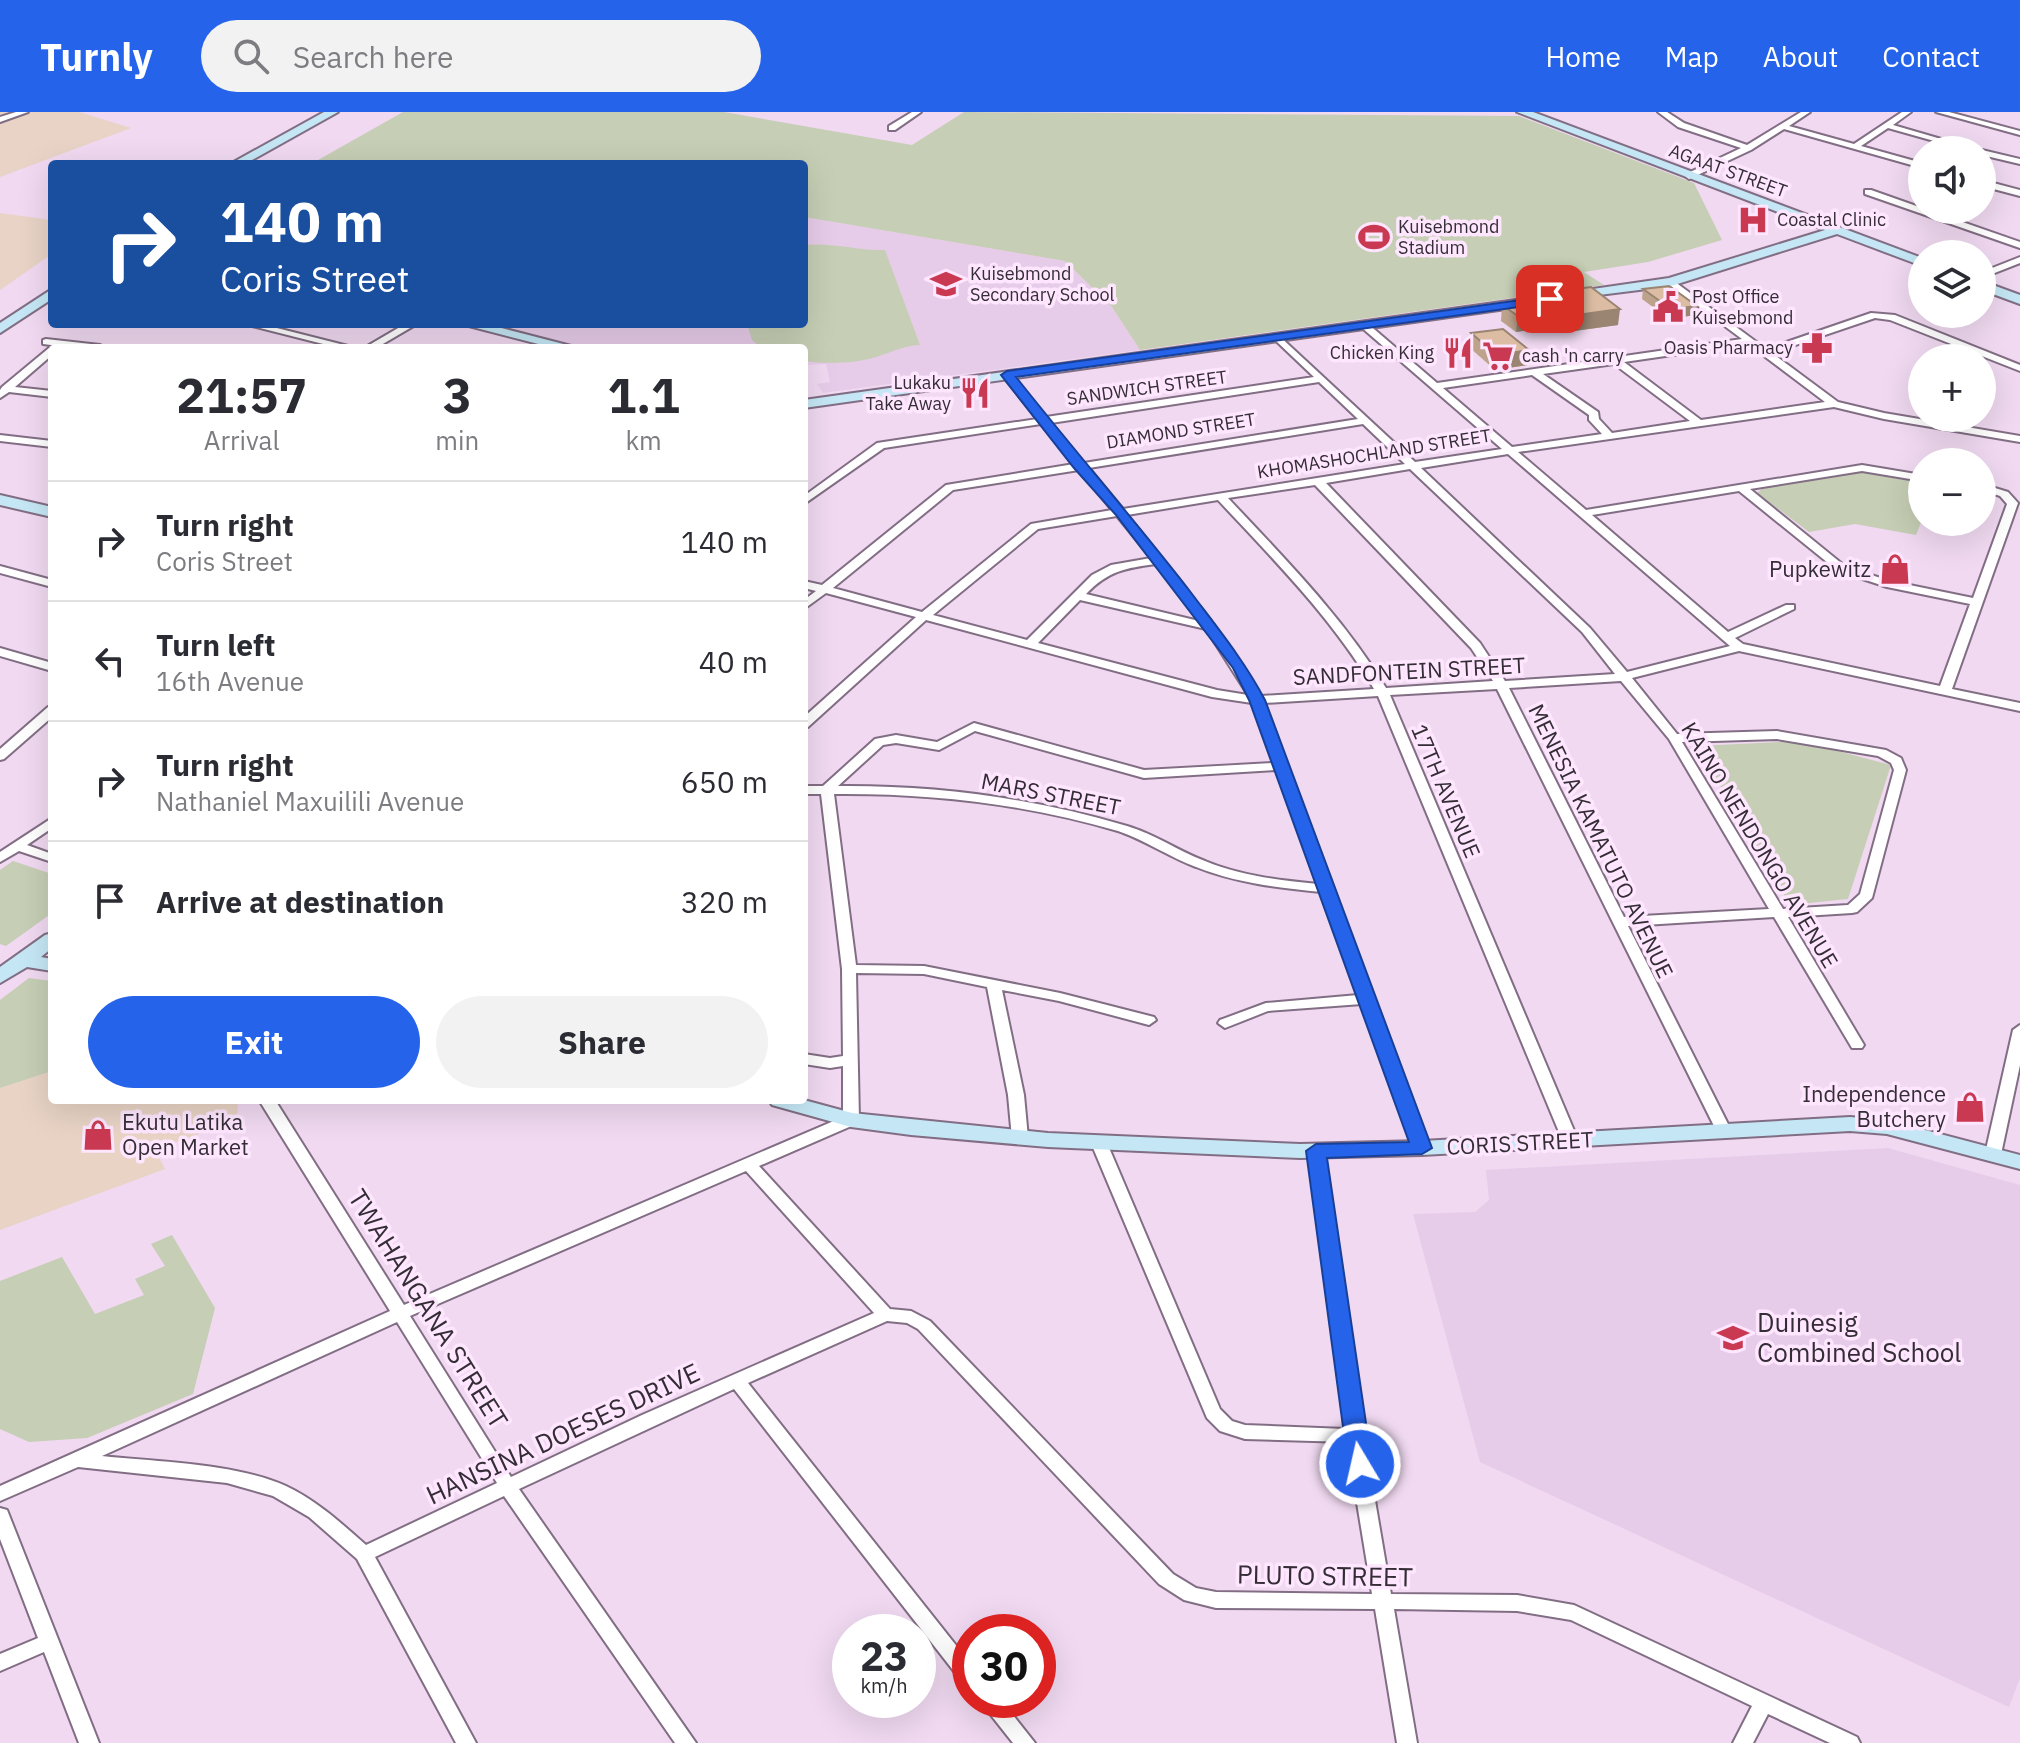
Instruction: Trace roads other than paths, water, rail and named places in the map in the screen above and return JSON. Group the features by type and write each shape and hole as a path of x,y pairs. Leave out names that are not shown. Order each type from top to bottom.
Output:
{"street":[{"path":"0,120 24,112"},
{"path":"243,160 332,112"},
{"path":"892,128 917,112"},
{"name":"AGAAT STREET","path":"1523,112 1908,257"},
{"path":"1662,112 1681,125 1748,148"},
{"path":"1689,176 1748,148 1806,112"},
{"path":"1855,147 1907,112"},
{"path":"1940,112 2020,133"},
{"path":"1888,126 1924,136"},
{"path":"1784,127 1908,162"},
{"path":"1996,156 2020,162"},
{"path":"1996,187 2020,193"},
{"path":"1868,192 2020,245"},
{"path":"808,403 1671,282 1838,230"},
{"path":"1996,269 2020,260"},
{"path":"1671,282 1834,404"},
{"path":"1996,291 2020,300"},
{"path":"0,329 48,296"},
{"path":"1766,352 1861,317 1884,316 2020,368"},
{"path":"1364,325 1739,647"},
{"path":"266,328 334,344"},
{"path":"376,344 405,328"},
{"path":"485,328 555,344"},
{"name":"KAINO NENDONGO AVENUE","path":"1277,337 1577,620 1674,738 1857,1045"},
{"path":"1436,386 1751,341"},
{"path":"3,392 48,351"},
{"path":"1615,360 1699,423"},
{"path":"1533,371 1558,389 1566,391 1594,414 1594,420 1609,436"},
{"path":"1007,375 1078,465 1121,512 1240,667 1257,700 1282,766 1422,1148"},
{"name":"SANDWICH STREET","path":"808,498 881,445 1322,379"},
{"path":"3,392 48,394"},
{"name":"KHOMASHOCHLAND STREET","path":"808,720 1027,529 1415,465 1834,404 1884,416 2017,438"},
{"name":"DIAMOND STREET","path":"808,602 945,490 1078,465 1366,421"},
{"path":"2017,438 2020,425"},
{"path":"0,438 48,444"},
{"path":"1585,513 1862,468 1908,476"},
{"name":"MENESIA KAMATUTO AVENUE","path":"1318,481 1476,646 1502,686 1724,1132"},
{"path":"1740,487 1842,569 1887,584 1977,602"},
{"path":"1945,690 2013,503 1996,491"},
{"name":"17TH AVENUE","path":"1220,496 1344,635 1367,664 1383,693 1570,1140"},
{"path":"0,500 48,511"},
{"path":"1030,644 1096,577 1115,567 1159,560"},
{"path":"0,569 48,583"},
{"name":"SANDFONTEIN STREET","path":"808,585 1216,694 1257,700 1622,677 1739,647 2020,707"},
{"path":"1080,596 1210,627"},
{"path":"1727,637 1790,607"},
{"path":"0,652 48,666"},
{"path":"0,756 6,744 48,713"},
{"path":"0,1494 402,1313 851,1120 849,969 827,789 879,742 896,739 939,746 974,727 1144,774 1282,766"},
{"path":"1618,922 1852,909 1867,895 1900,770 1896,761 1882,753 1792,737 1674,738"},
{"name":"MARS STREET","path":"808,790 941,794 1031,808 1123,829 1229,875 1327,889"},
{"path":"0,858 48,825"},
{"path":"17,846 48,857"},
{"path":"0,977 48,942"},
{"path":"23,960 48,964"},
{"path":"849,969 914,968 1060,997 1149,1020"},
{"path":"994,986 1016,1095 1020,1138"},
{"path":"1225,1023 1266,1007 1367,999"},
{"path":"1993,1154 2020,1030"},
{"path":"808,1060 830,1063 851,1060"},
{"name":"TWAHANGANA STREET","path":"269,1104 509,1488 686,1743"},
{"name":"CORIS STREET","path":"794,1104 851,1120 1020,1138 1316,1151 1850,1124 1887,1127 2020,1162"},
{"path":"1099,1143 1213,1413 1226,1426 1245,1432 1355,1436"},
{"path":"1316,1151 1355,1436 1407,1743"},
{"path":"750,1166 885,1315"},
{"name":"HANSINA DOESES DRIVE","path":"364,1554 648,1420 885,1315"},
{"name":"PLUTO STREET","path":"885,1315 911,1317 924,1325 1166,1579 1191,1595 1216,1600 1517,1603 1574,1613 1850,1743"},
{"path":"738,1382 952,1654"},
{"path":"76,1460 227,1476 279,1491 315,1512 364,1554 466,1743"},
{"path":"0,1515 89,1743"},
{"path":"0,1663 48,1642"},
{"path":"1743,1743 1764,1702"},
{"path":"1004,1718 1025,1743"}],"place":[{"name":"Coastal Clinic","path":"1753,220"},
{"name":"Kuisebmond Stadium","path":"1374,237"},
{"name":"Kuisebmond Secondary School","path":"946,284"},
{"name":"Post Office Kuisebmond","path":"1668,307"},
{"name":"Oasis Pharmacy","path":"1817,348"},
{"name":"Chicken King","path":"1458,353"},
{"name":"cash 'n carry","path":"1498,356"},
{"name":"Lukaku Take Away","path":"975,393"},
{"name":"Pupkewitz","path":"1895,569"},
{"name":"Independence Butchery","path":"1970,1107"},
{"name":"Ekutu Latika Open Market","path":"98,1135"},
{"name":"Duinesig Combined School","path":"1733,1338"}]}
